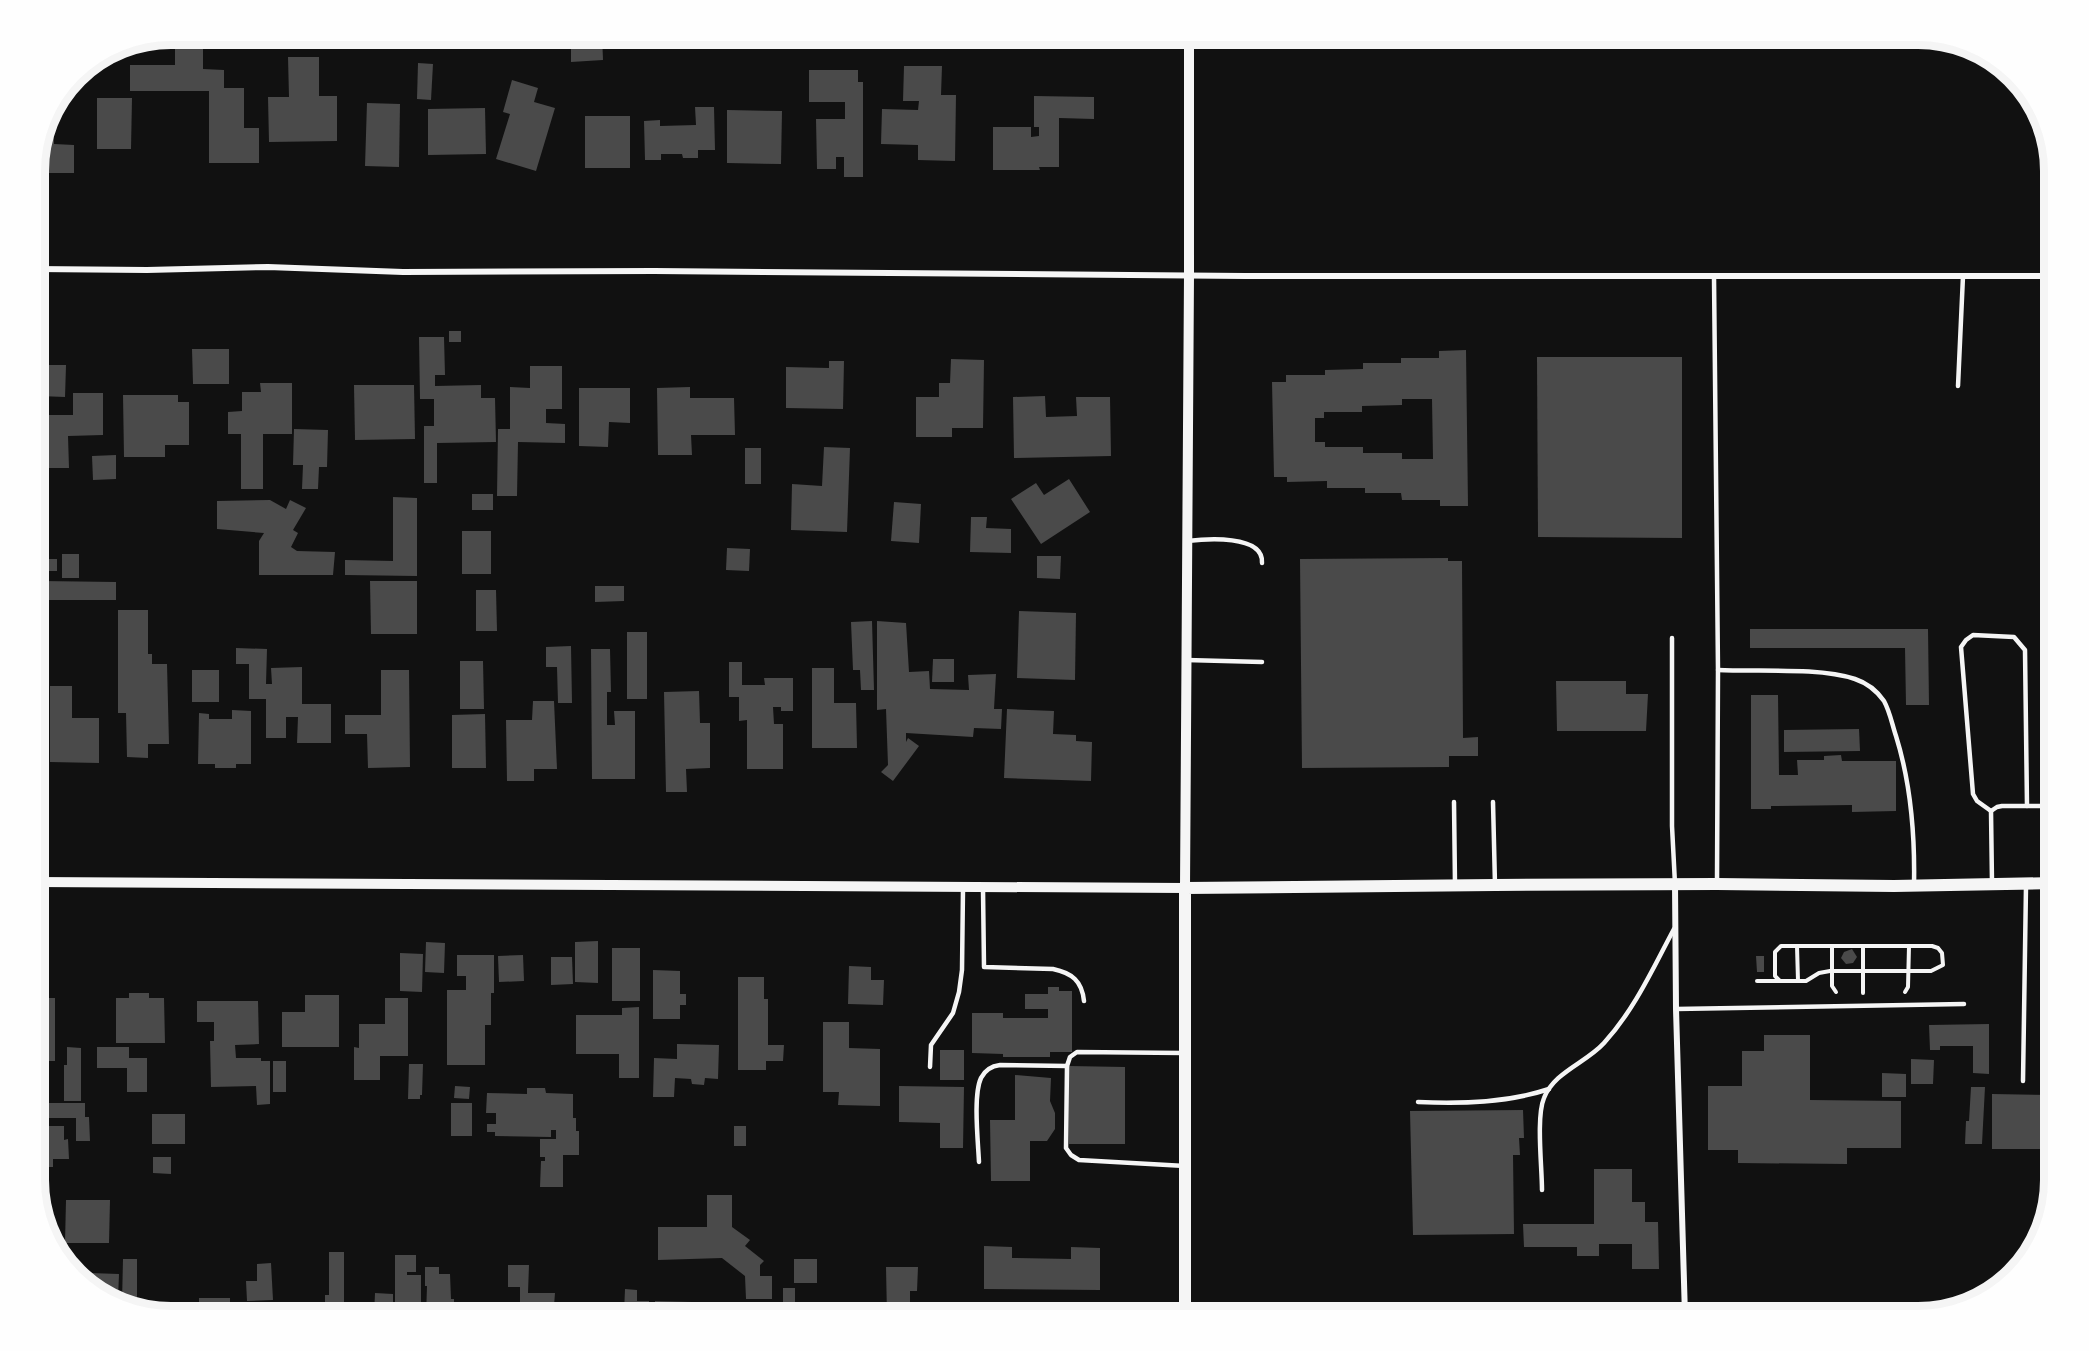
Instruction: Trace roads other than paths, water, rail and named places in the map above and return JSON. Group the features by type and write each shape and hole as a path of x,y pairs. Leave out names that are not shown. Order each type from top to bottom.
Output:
{"main road":[{"path":"1185,1306 1185,888 2044,883"}],"street":[{"path":"45,882 1185,888 1189,45"},
{"path":"45,269 147,270 268,267 403,273 2044,276"},
{"path":"1675,884 1684,1306"}],"lane":[{"path":"1958,386 1963,276"},
{"path":"1714,277 1718,670 1717,884"},
{"path":"1188,540 1223,539 1242,543 1258,550 1262,563"},
{"path":"1991,812 1977,801 1973,794 1961,647 1973,635 2014,637 2025,650 2027,806"},
{"path":"1672,638 1672,826 1675,884"},
{"path":"1186,660 1262,662"},
{"path":"1718,670 1834,675 1856,679 1875,691 1888,710 1904,763 1913,824 1914,885"},
{"path":"1454,802 1455,885"},
{"path":"1493,802 1495,885"},
{"path":"1991,812 1997,807 2044,806"},
{"path":"1991,812 1992,884"},
{"path":"2024,1081 2026,883"},
{"path":"930,1067 931,1045 953,1013 959,992 962,970 963,886"},
{"path":"983,886 984,967 1062,971 1077,981 1083,989 1084,1000"},
{"path":"1542,1190 1540,1120 1544,1098 1558,1078 1595,1053 1614,1031 1643,989 1676,927"},
{"path":"1676,1009 1964,1004"},
{"path":"1185,1053 1077,1052 1070,1057 1067,1066 1066,1148 1079,1160 1185,1166"},
{"path":"979,1162 977,1096 984,1074 994,1066 1000,1065 1067,1066"},
{"path":"1418,1102 1486,1101 1532,1095 1549,1089"}]}
